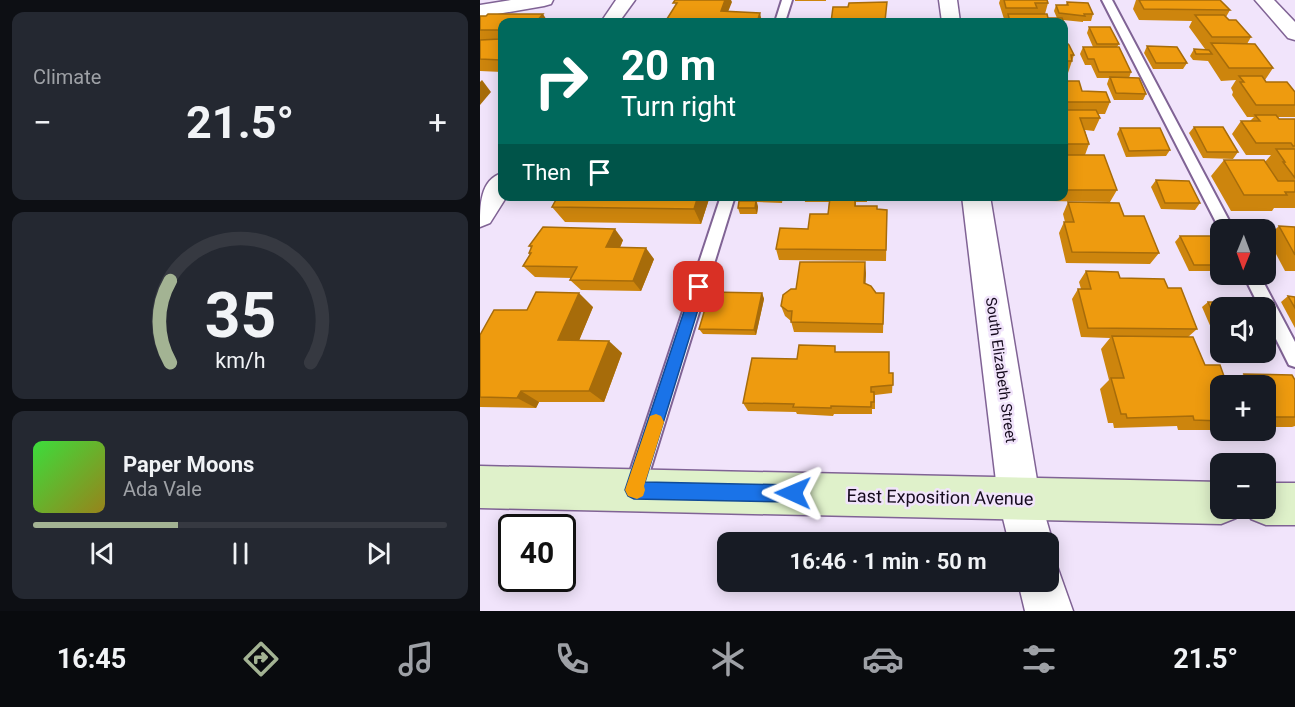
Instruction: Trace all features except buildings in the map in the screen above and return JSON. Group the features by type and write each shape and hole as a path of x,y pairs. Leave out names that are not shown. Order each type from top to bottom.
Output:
{"street":[{"path":"480,11 544,0"},
{"path":"613,18 626,0"},
{"path":"948,0 950,18"},
{"path":"1264,0 1295,34"},
{"path":"480,216 498,188"},
{"name":"South Elizabeth Street","path":"977,201 1019,498 1028,532"},
{"name":"East Exposition Avenue","path":"480,487 1210,503"},
{"path":"1276,504 1295,504"},
{"path":"1044,592 1049,611"}],"lane":[{"path":"781,18 786,0"},
{"path":"1107,0 1221,219"},
{"path":"634,490 726,201"},
{"path":"1257,285 1295,360"}],"slow traffic":[{"path":"637,490 634,490 656,422"}],"route":[{"path":"699,287 634,490 793,493"}]}
